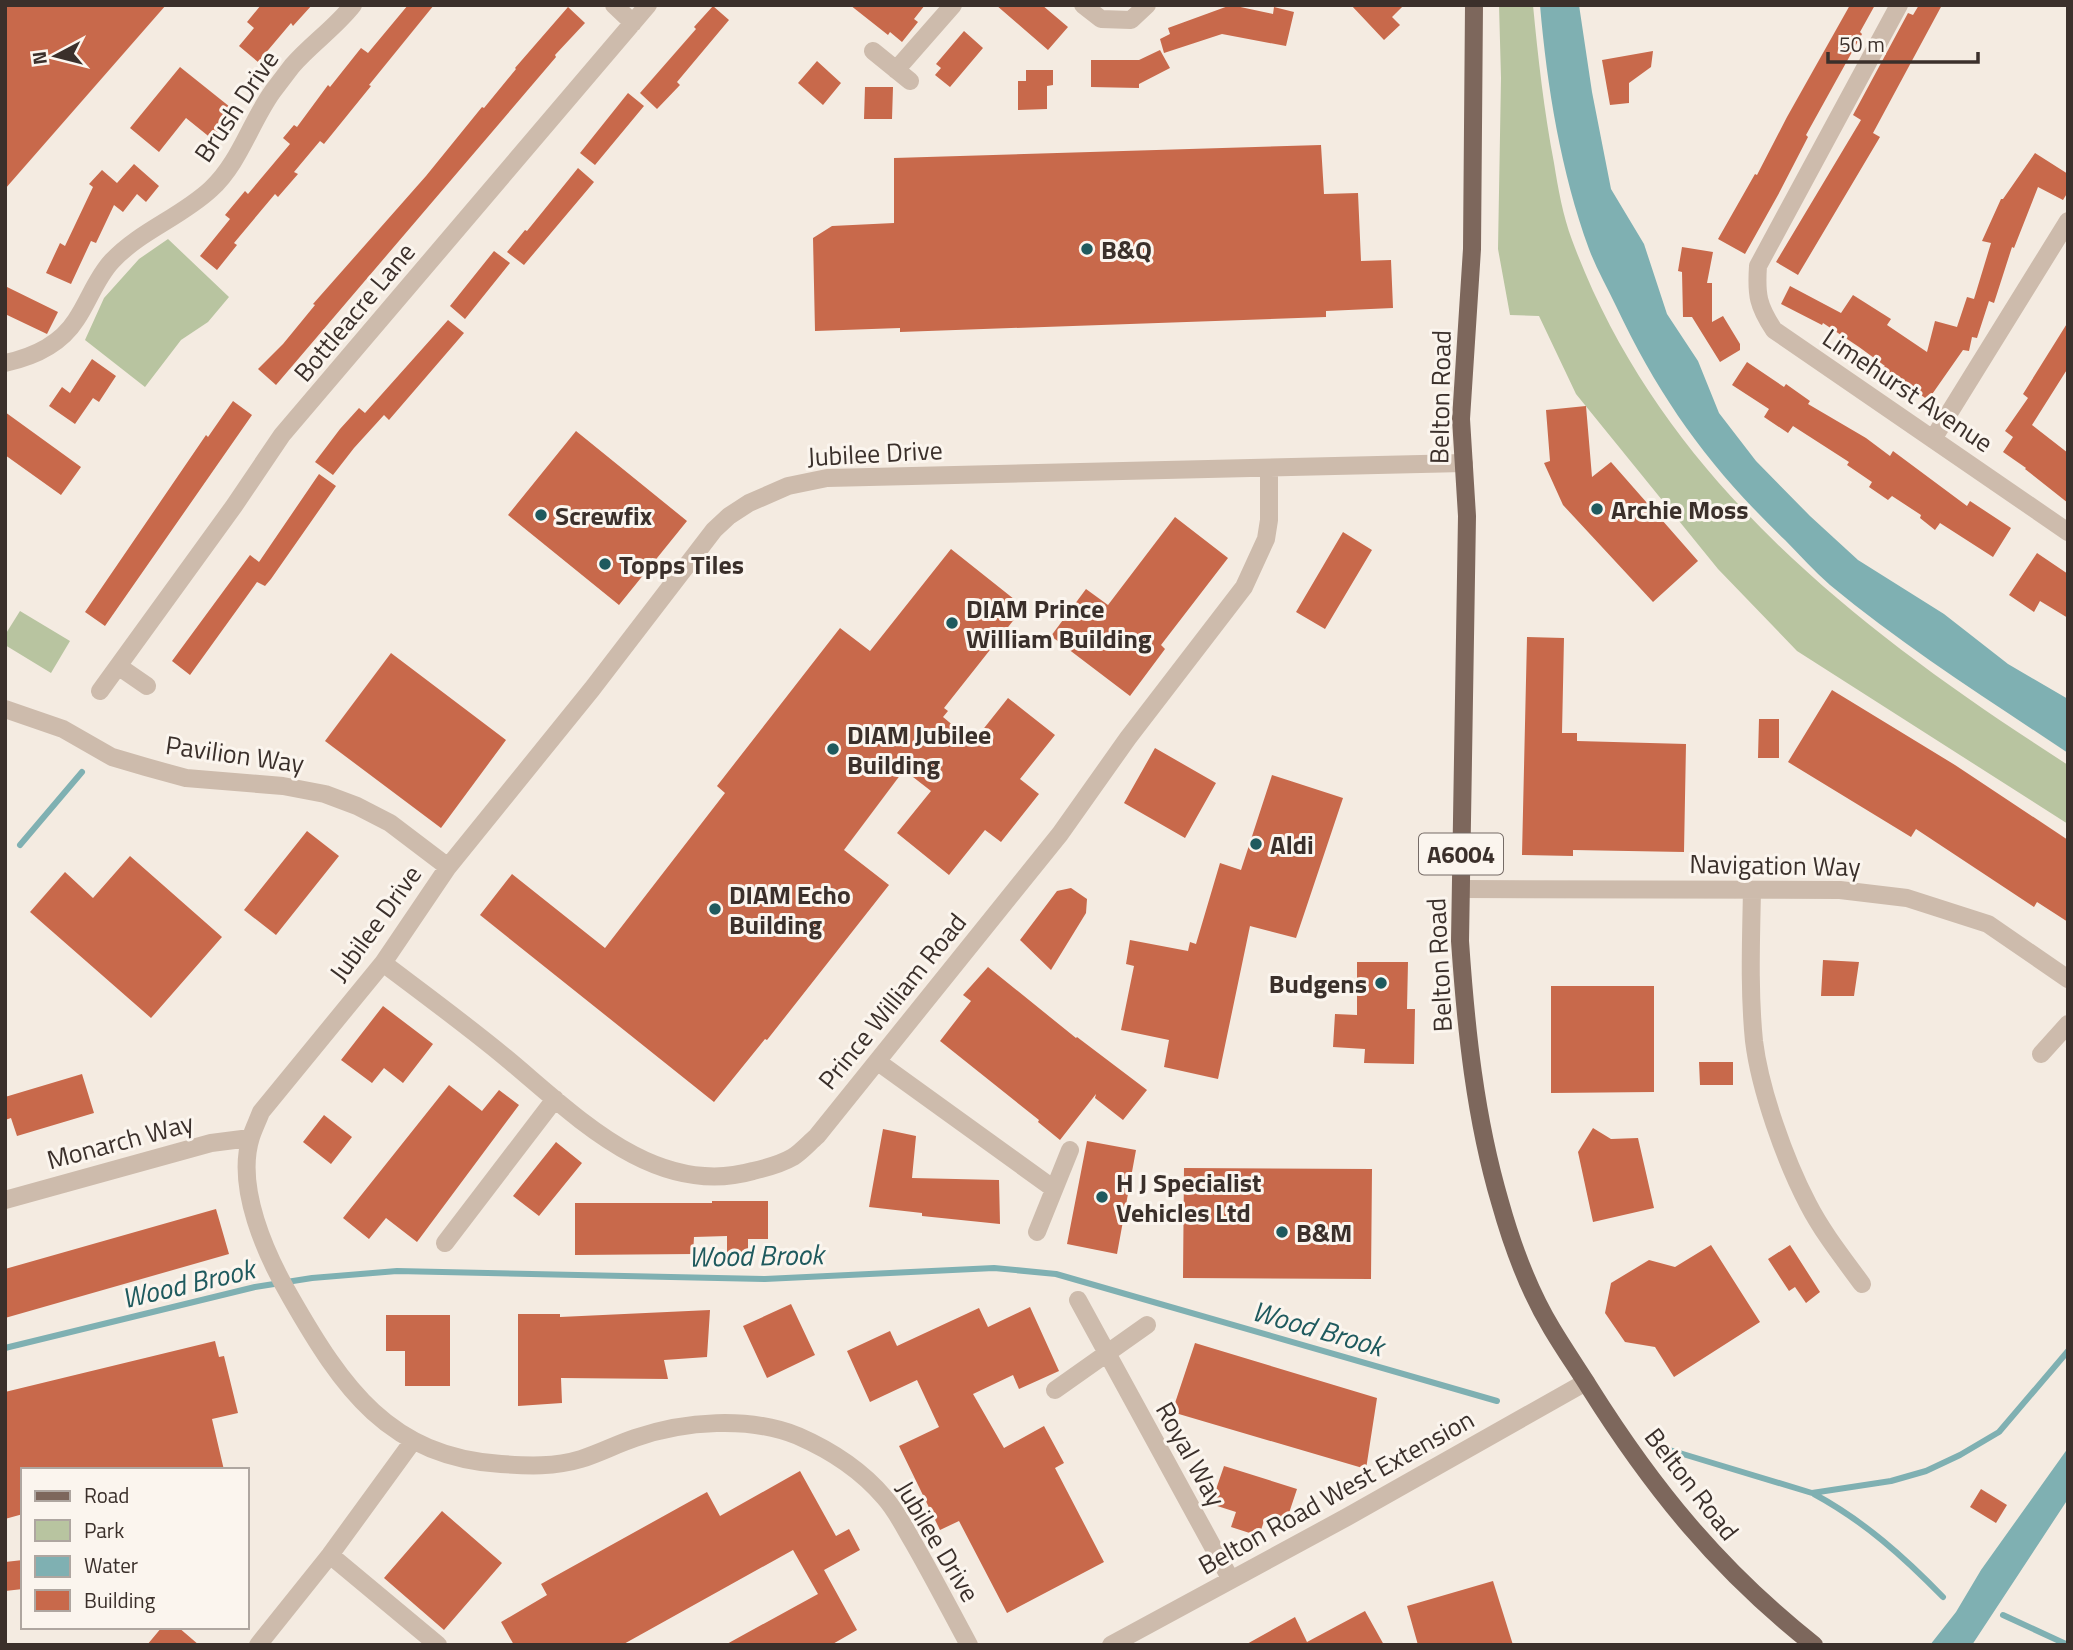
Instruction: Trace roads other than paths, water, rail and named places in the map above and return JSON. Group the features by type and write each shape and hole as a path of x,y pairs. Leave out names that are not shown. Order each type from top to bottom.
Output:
{"main road":[{"name":"Belton Road","path":"1474,5 1472,248 1461,419 1467,516 1460,942 1476,1094 1487,1153 1517,1254 1545,1316 1586,1382 1672,1507 1729,1572 1773,1613 1814,1645"}],"street":[{"name":"Brush Drive","path":"5,363 28,358 65,334 76,321 110,262 132,243 209,191 230,169 271,95 293,65 352,5"},
{"path":"614,5 633,23"},
{"name":"Bottleacre Lane","path":"100,691 282,435 649,5"},
{"path":"873,51 903,76 953,5"},
{"path":"1083,5 1101,19 1131,20 1147,5"},
{"name":"Limehurst Avenue","path":"1899,5 1758,266 1756,288 1761,310 1774,330 2068,532"},
{"path":"1933,439 2068,222"},
{"name":"Jubilee Drive","path":"969,1645 920,1553 885,1498 849,1464 798,1436 777,1429 706,1424 658,1431 564,1463 518,1465 463,1459 413,1441 365,1405 345,1384 321,1350 274,1269 258,1231 252,1199 247,1157 250,1138 261,1112 383,963 448,867 592,689 694,554 729,516 749,503 788,486 827,478 1464,463"},
{"name":"Prince William Road","path":"383,963 467,1025 555,1099 625,1151 648,1163 695,1177 720,1177 754,1171 793,1157 817,1136 1060,834 1244,587 1266,539 1269,520 1269,468"},
{"path":"118,666 147,686"},
{"name":"Pavilion Way","path":"5,709 63,729 112,757 186,778 283,786 325,794 390,823 448,867"},
{"name":"Navigation Way","path":"1461,889 1840,890 1907,898 1988,925 2068,979"},
{"path":"1752,890 1751,985 1755,1044 1765,1090 1780,1138 1807,1203 1826,1235 1862,1284"},
{"path":"2041,1054 2068,1024"},
{"path":"878,1062 1054,1189"},
{"path":"444,1243 555,1099"},
{"name":"Monarch Way","path":"5,1200 211,1143 250,1138"},
{"path":"1037,1232 1070,1150"},
{"name":"Royal Way","path":"1078,1300 1231,1580"},
{"path":"1055,1391 1147,1325"},
{"name":"Belton Road West Extension","path":"1111,1645 1586,1382"},
{"path":"258,1645 330,1555 413,1441"},
{"path":"330,1555 438,1645"}],"water":[{"path":"1540,5 1579,5 1611,189 1644,244 1667,314 1698,361 1719,413 1756,461 1858,560 1944,614 2008,664 2068,699 2068,753 1917,651 1830,585 1733,486 1689,432 1651,373 1589,249 1563,160 1547,67"},
{"path":"2068,1448 2068,1499 1972,1645 1930,1645 1956,1612 1981,1570"}],"waterway":[{"path":"20,845 82,772"},
{"name":"Wood Brook","path":"5,1348 255,1287 312,1278 397,1271 765,1279 994,1268 1056,1274 1497,1401"},
{"name":"Wood Brook","path":"1663,1448 1812,1493 1891,1481 1926,1471 1999,1432 2068,1351"},
{"path":"1814,1494 1883,1541 1943,1597"},
{"path":"2003,1615 2068,1645"}],"place":[{"name":"B&Q","path":"1087,249"},
{"name":"Archie Moss","path":"1597,509"},
{"name":"Screwfix","path":"541,515"},
{"name":"Topps Tiles","path":"605,564"},
{"name":"DIAM Prince William Building","path":"952,623"},
{"name":"DIAM Jubilee Building","path":"833,749"},
{"name":"Aldi","path":"1256,844"},
{"name":"DIAM Echo Building","path":"715,909"},
{"name":"Budgens","path":"1381,983"},
{"name":"H J Specialist Vehicles Ltd","path":"1102,1197"},
{"name":"B&M","path":"1282,1232"}]}
